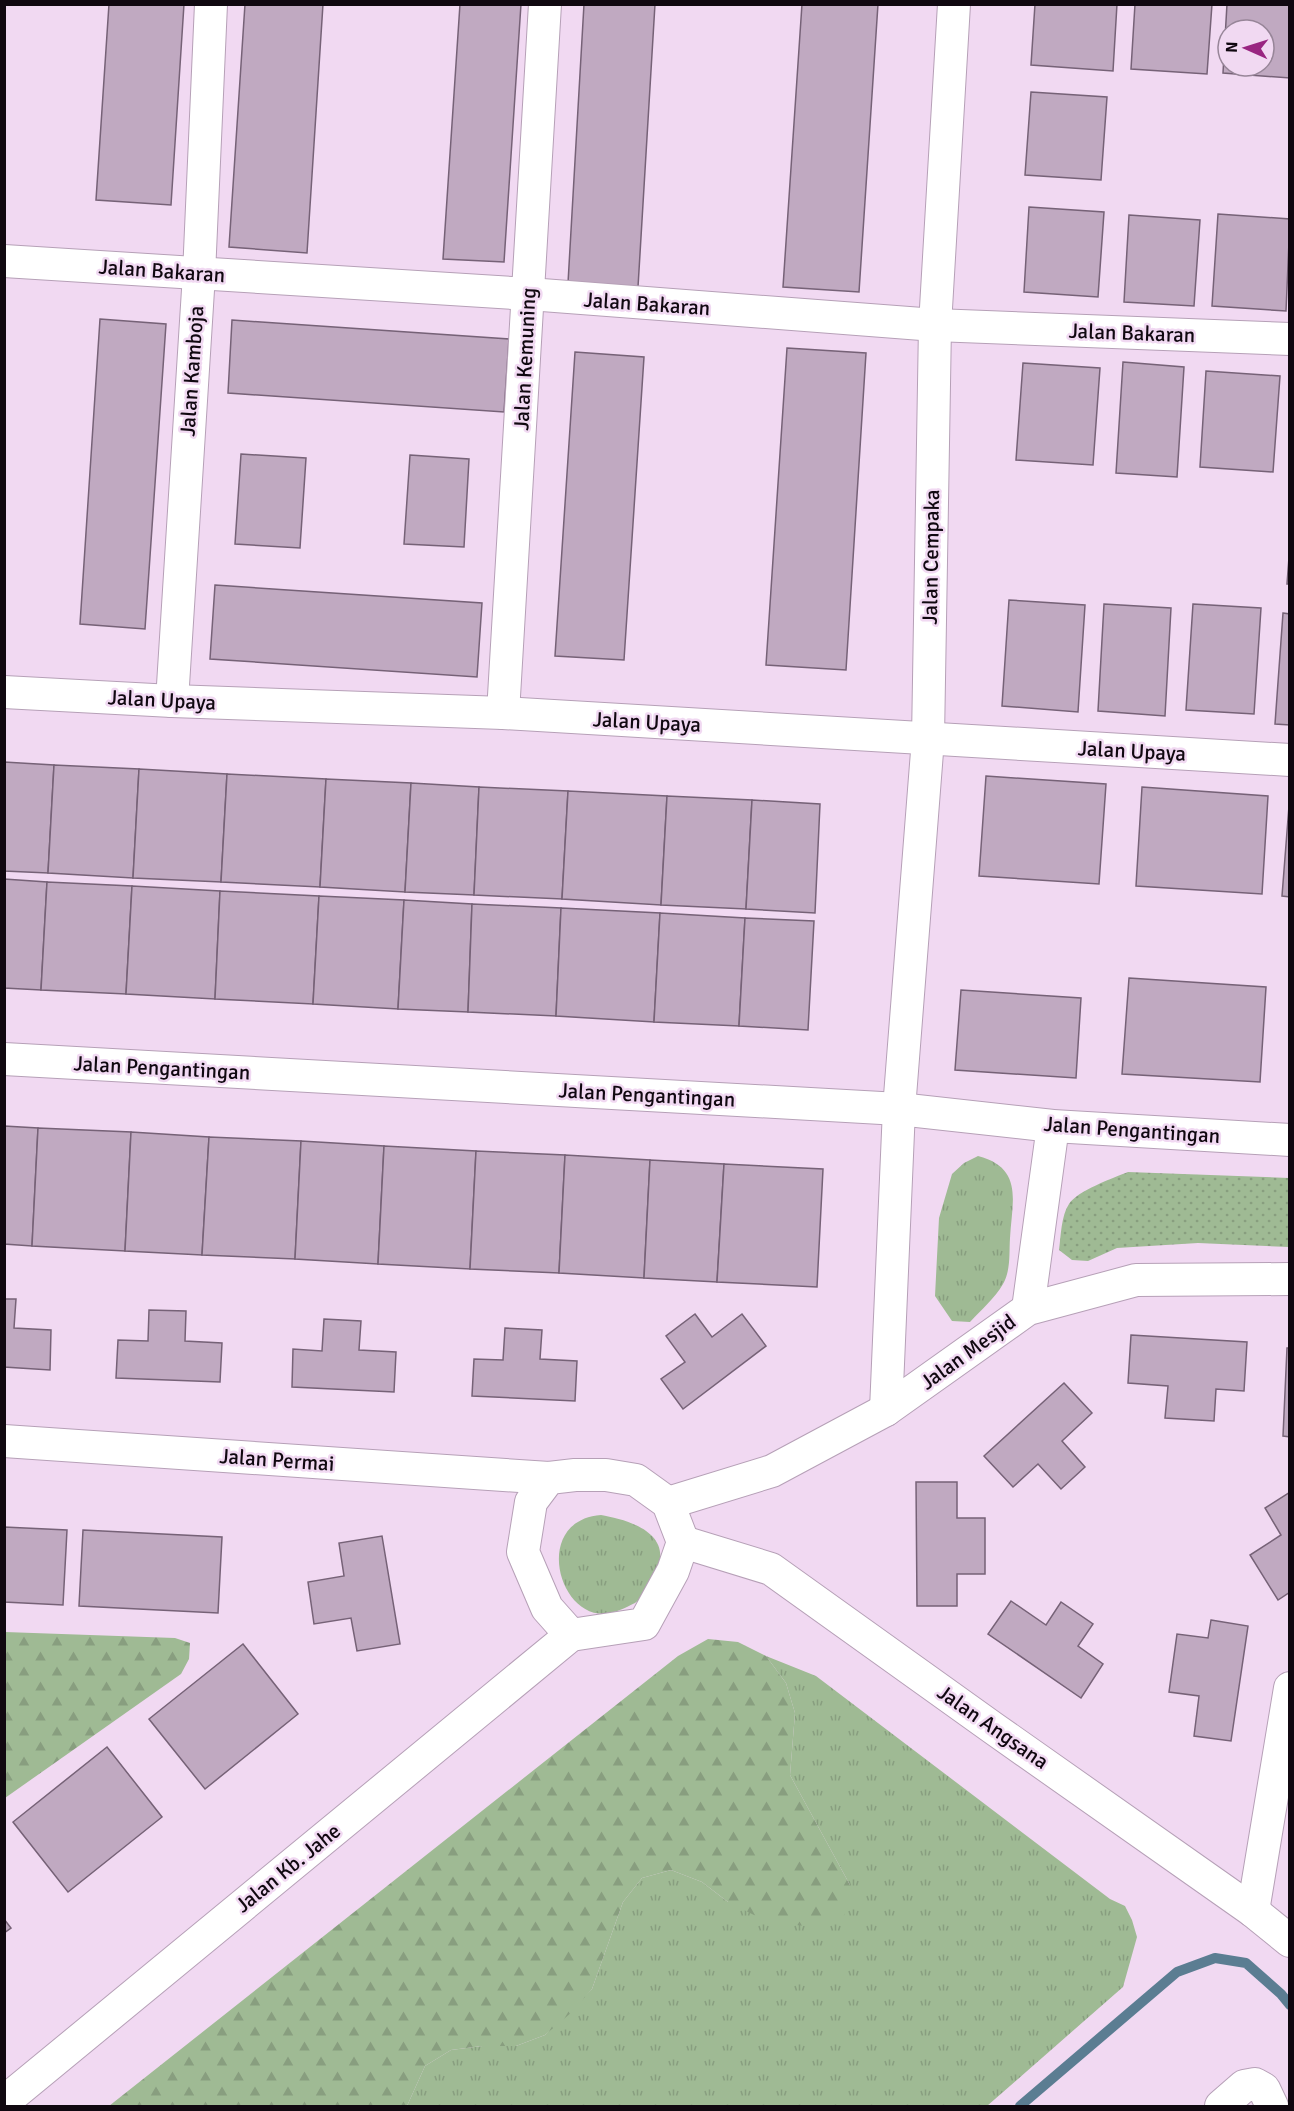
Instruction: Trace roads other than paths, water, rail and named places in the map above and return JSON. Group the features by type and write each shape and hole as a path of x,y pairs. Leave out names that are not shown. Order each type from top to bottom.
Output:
{"street":[{"name":"Jalan Kamboja","path":"172,701 199,274 212,4"},
{"name":"Jalan Kemuning","path":"503,713 545,4"},
{"name":"Jalan Cempaka","path":"886,1410 899,1109 928,739 935,326 954,4"},
{"name":"Jalan Bakaran","path":"4,261 529,294 935,326 1290,339"},
{"name":"Jalan Upaya","path":"4,692 172,701 503,713 1290,760"},
{"name":"Jalan Pengantingan","path":"4,1059 899,1109 1053,1126 1290,1140"},
{"path":"1028,1309 1053,1126"},
{"name":"Jalan Mesjid","path":"668,1503 772,1472 886,1410 1028,1309 1136,1280 1290,1279"},
{"name":"Jalan Permai","path":"4,1441 549,1478"},
{"path":"606,1475 636,1480 668,1503 683,1542 673,1571 644,1624 572,1635 547,1608 523,1552 531,1502 549,1478 606,1475"},
{"name":"Jalan Angsana","path":"683,1542 771,1569 1289,1938"},
{"name":"Jalan Kb. Jahe","path":"4,2102 572,1635"},
{"path":"1253,1911 1290,1688"},
{"path":"1221,2106 1244,2086 1255,2084 1264,2089 1272,2106"}],"waterway":[{"path":"1020,2106 1177,1972 1215,1958 1246,1963 1290,2005"}]}
